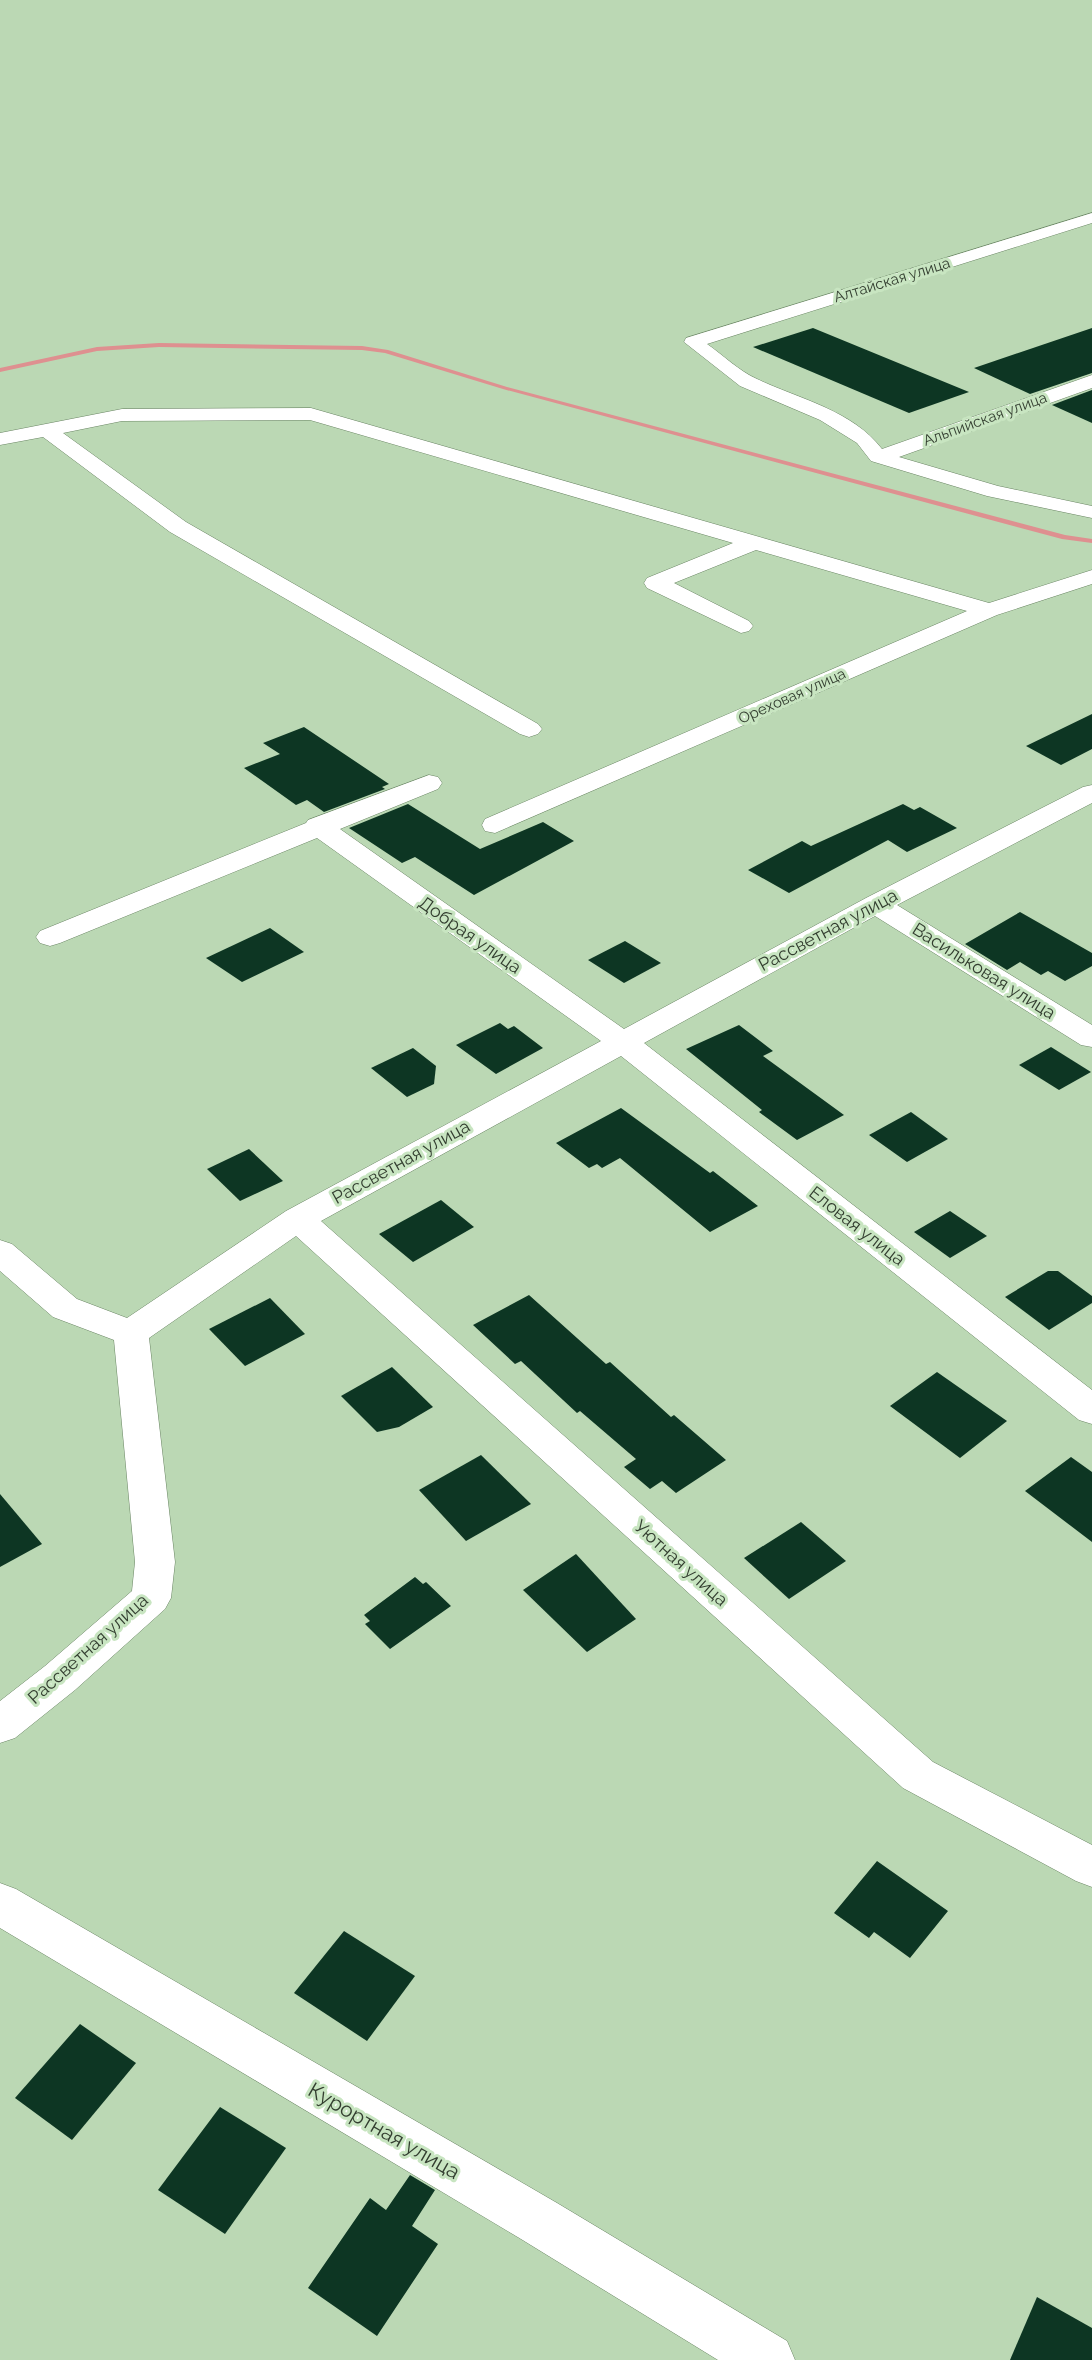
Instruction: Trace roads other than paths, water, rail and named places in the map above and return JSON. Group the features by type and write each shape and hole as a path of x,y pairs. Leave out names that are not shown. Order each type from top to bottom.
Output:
{"street":[{"name":"Алтайская улица","path":"878,457 864,439 827,416 747,382 693,342 1092,218"},
{"name":"Альпийская улица","path":"878,457 1092,381"},
{"path":"0,439 123,415 311,414 989,609"},
{"path":"46,430 178,527 529,729"},
{"path":"878,457 994,492 1092,512"},
{"path":"741,626 655,583 755,542"},
{"name":"Ореховая улица","path":"495,825 989,609 1092,577"},
{"path":"50,937 318,826 429,783"},
{"name":"Рассветная улица","path":"0,1725 60,1678 151,1598 155,1562 131,1333 298,1219 876,904 1092,793"},
{"name":"Добрая улица","path":"318,826 623,1042"},
{"name":"Васильковая улица","path":"876,904 1092,1038"},
{"name":"Еловая улица","path":"623,1042 1092,1410"},
{"name":"Уютная улица","path":"298,1219 918,1775 1092,1867"},
{"path":"0,1252 65,1308 131,1333"},
{"name":"Курортная улица","path":"0,1904 538,2221 768,2360"}],"waterway":[{"path":"0,370 97,349 159,345 362,348 386,351 505,388 1065,537 1092,541"}]}
